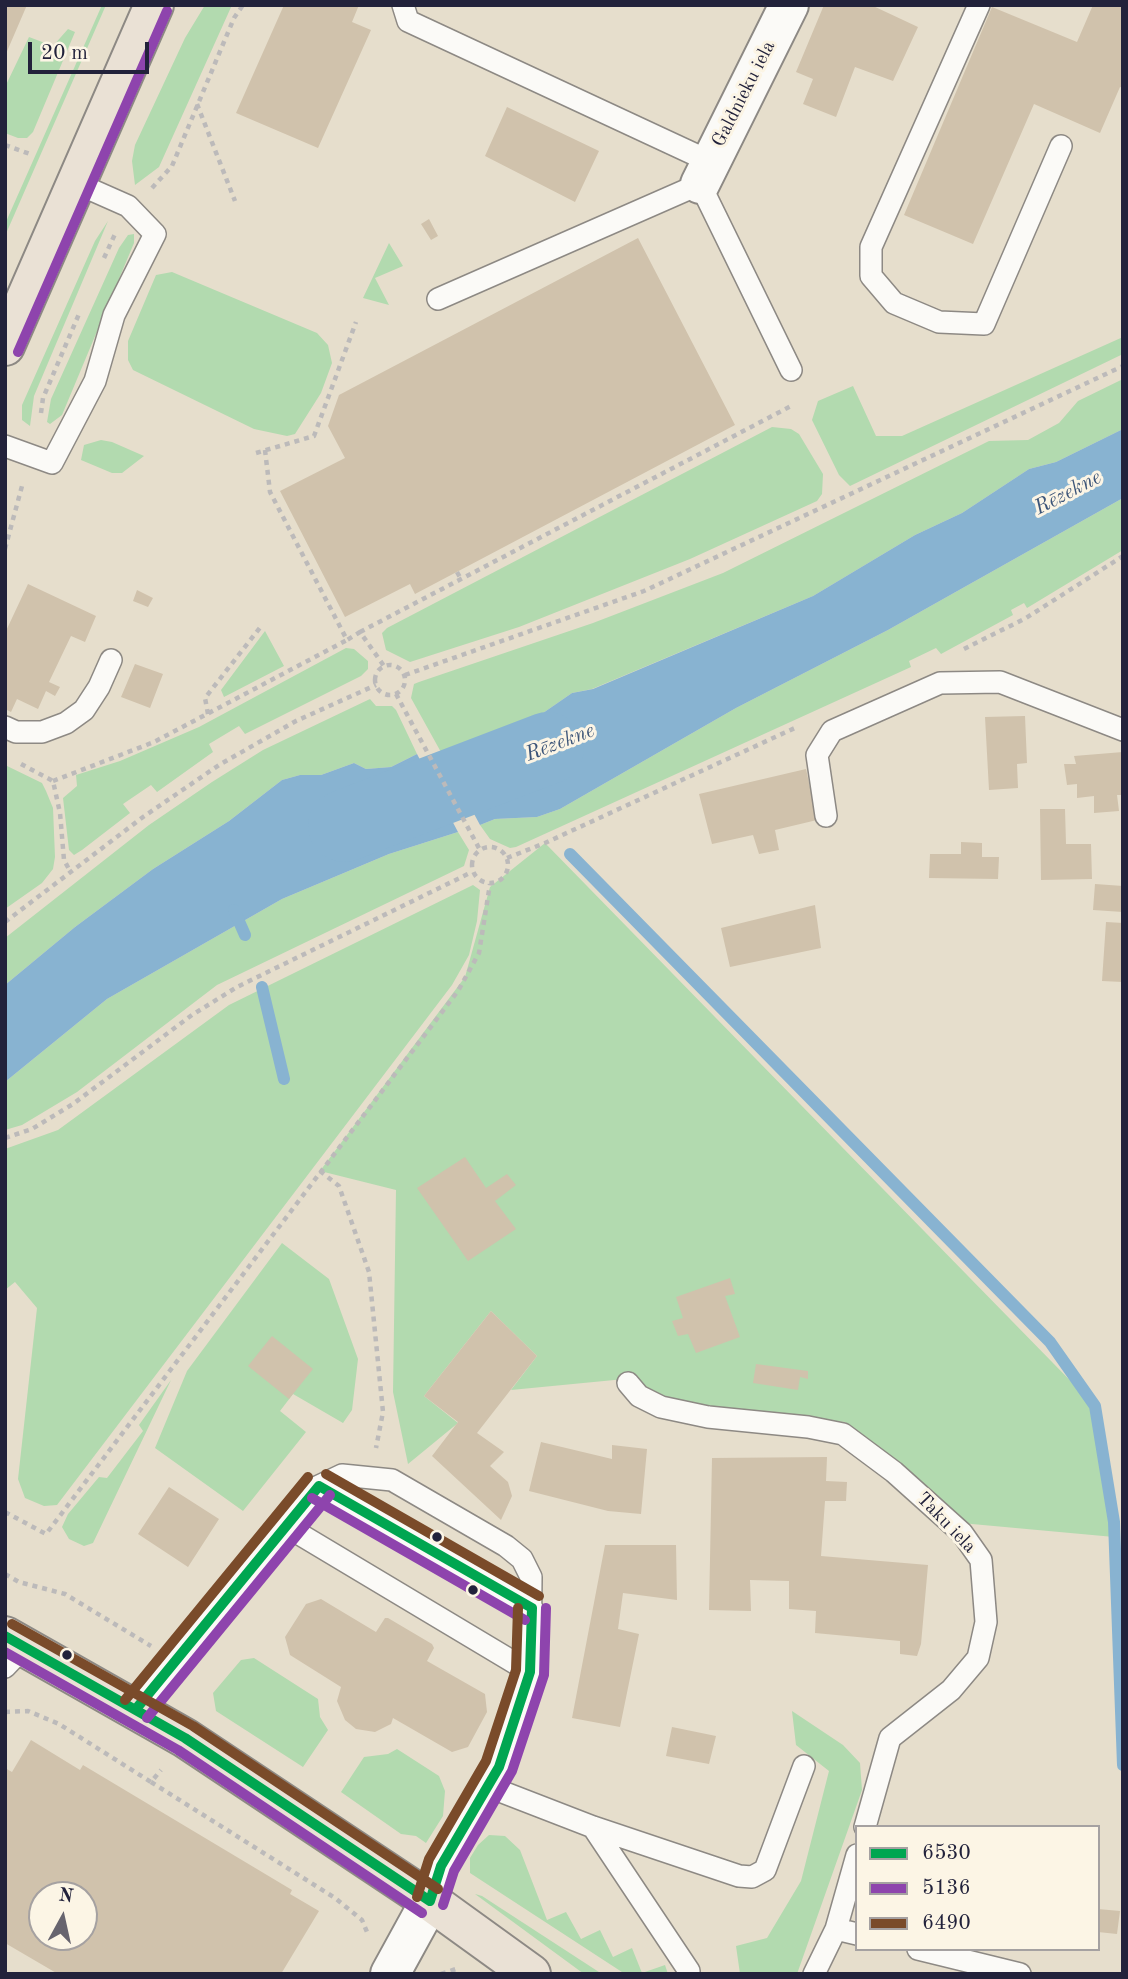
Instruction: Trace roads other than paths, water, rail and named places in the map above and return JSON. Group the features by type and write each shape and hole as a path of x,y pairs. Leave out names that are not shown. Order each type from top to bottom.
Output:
{"main road":[{"path":"5,346 154,5"},
{"path":"12,1649 136,1709 430,1900 531,1974"}],"street":[{"name":"Galdnieku iela","path":"705,173 789,5"},
{"path":"381,1959 430,1900"}],"lane":[{"path":"403,5 408,21 705,173 790,370"},
{"path":"979,5 870,247 871,276 894,303 939,322 984,324 1061,146"},
{"path":"438,299 705,173"},
{"path":"5,446 52,463 95,382 103,346 114,315 155,234 128,206 76,183"},
{"path":"5,727 16,732 43,732 66,723 84,710 99,687 111,660"},
{"path":"826,816 817,755 832,731 940,683 1000,682 1123,730"},
{"name":"Taku iela","path":"628,1383 639,1396 660,1407 843,1434 885,1465 962,1533 981,1560 986,1622 978,1658 951,1690 890,1738 866,1825"},
{"path":"136,1709 319,1486 342,1475 392,1480 413,1489 506,1546 522,1559 531,1577 530,1672 499,1767 441,1866 430,1900"},
{"path":"319,1486 532,1608"},
{"path":"286,1526 530,1672"},
{"path":"487,1786 593,1827 739,1877 752,1877 765,1870 804,1766"},
{"path":"593,1827 689,1971"},
{"path":"814,1974 836,1929 855,1862"},
{"path":"836,1929 855,1934"},
{"path":"926,1951 1020,1974"}],"water":[{"path":"1123,429 1123,498 888,630 736,708 560,809 537,817 495,819 480,825 442,754 543,713 572,693 593,689 813,596 915,535 962,513 1029,469 1056,462"},
{"path":"417,754 458,832 389,854 282,899 107,999 5,1082 5,985 75,927 153,869 229,821 282,780 300,775 321,775 354,763 366,769 391,767"}],"waterway":[{"name":"Rēzekne","path":"344,826 548,748"},
{"path":"570,854 1050,1342 1095,1406 1114,1522 1123,1765"},
{"path":"234,910 245,935"},
{"path":"262,987 284,1079"}]}
